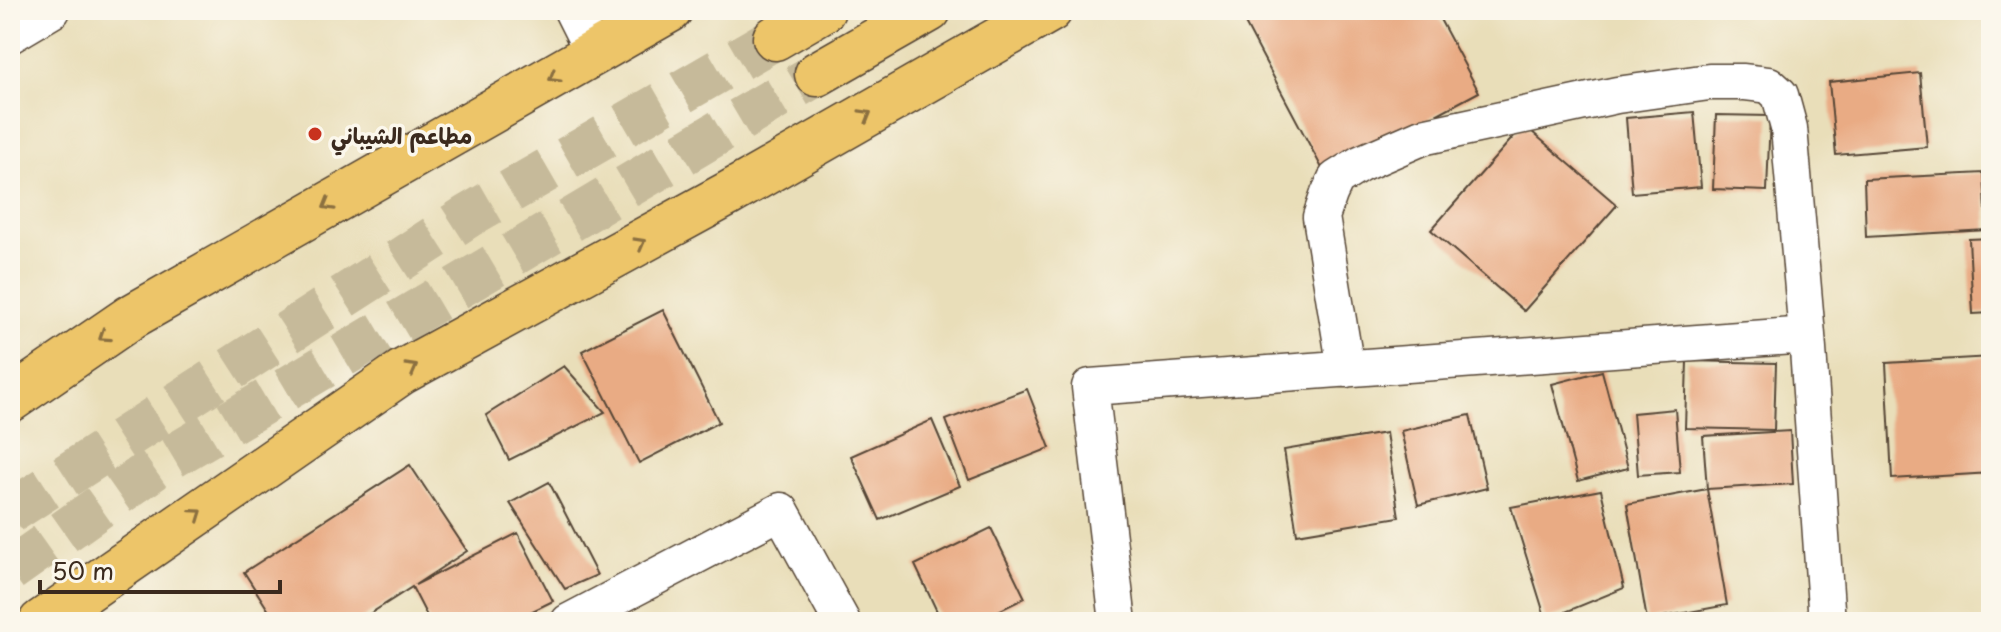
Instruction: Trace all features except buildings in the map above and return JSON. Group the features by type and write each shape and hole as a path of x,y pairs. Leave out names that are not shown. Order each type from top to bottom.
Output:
{"highway":[{"path":"10,400 131,317 670,10"},
{"path":"775,38 823,10"},
{"path":"817,74 929,10"},
{"path":"41,622 402,372 728,194 1050,10"}],"street":[{"path":"10,35 52,10"},
{"path":"572,10 594,54"},
{"path":"1346,369 1321,217 1336,179 1360,164 1422,137 1617,95 1709,82 1769,85 1780,95 1789,128 1827,622"},
{"path":"1118,622 1090,387 1807,335"},
{"path":"569,622 781,511 842,622"}],"tunnel":[{"path":"10,512 468,216 775,38"},
{"path":"10,570 160,464 817,74"}],"place":[{"name":"مطاعم الشيباني","path":"315,134"}]}
